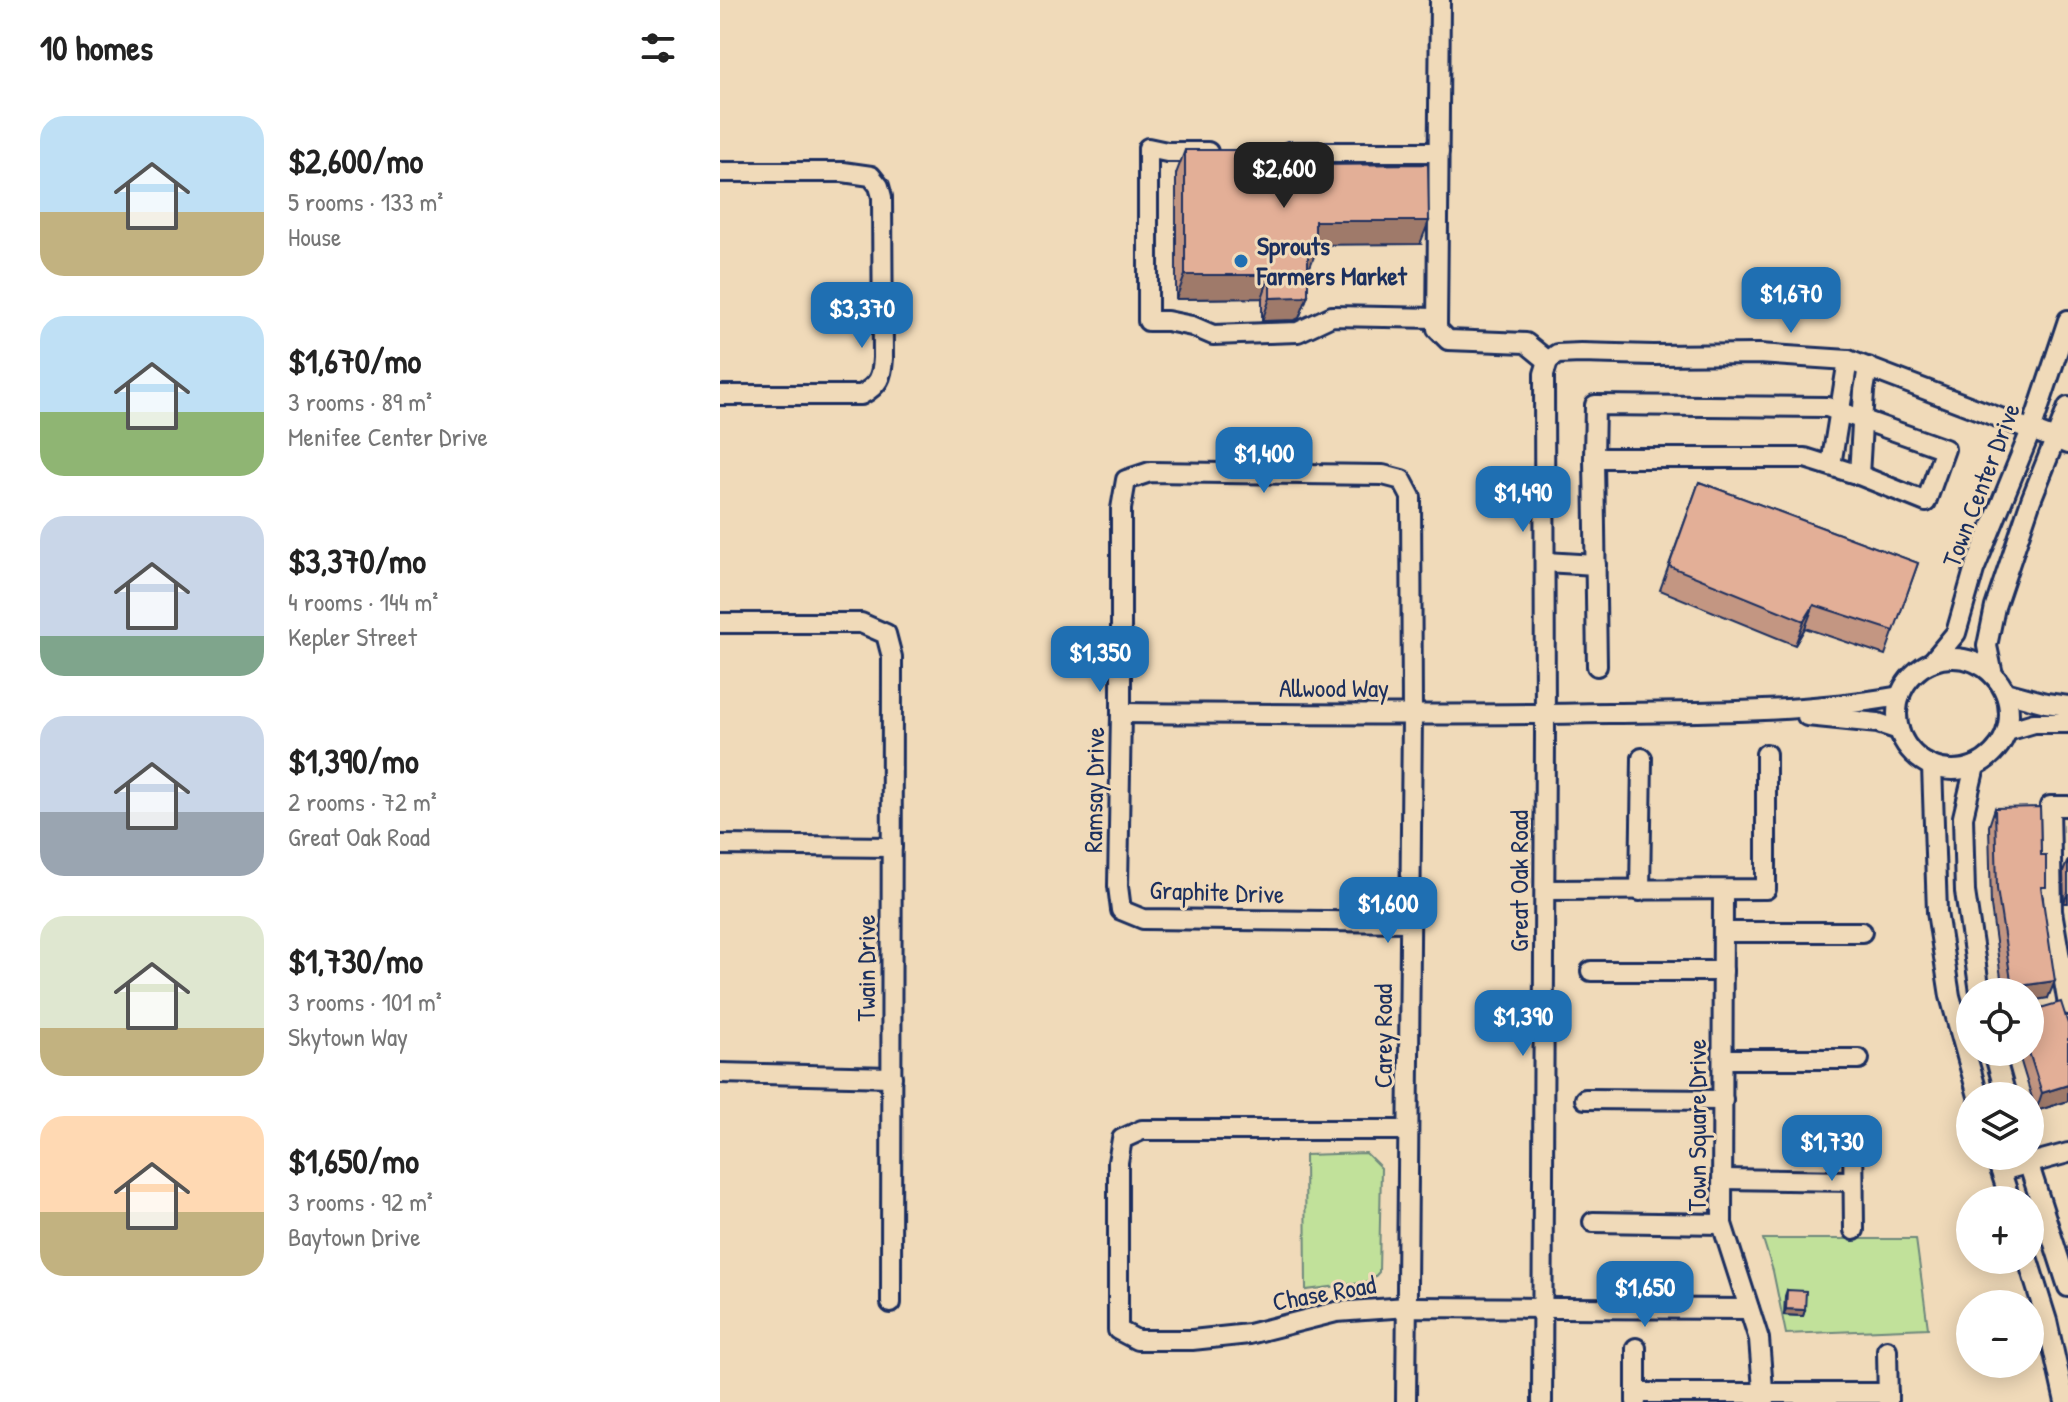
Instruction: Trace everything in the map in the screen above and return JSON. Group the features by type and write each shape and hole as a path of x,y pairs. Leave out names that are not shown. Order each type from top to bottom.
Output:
{"street":[{"path":"1440,0 1437,329 1448,340 1526,343 1548,361 1557,354 1581,353 1759,354 1848,360 2062,440"},
{"path":"1232,152 1167,152 1148,148 1148,321 1192,326 1213,335 1298,332 1332,316 1437,318"},
{"path":"1272,152 1439,152"},
{"path":"720,172 843,172 871,176 879,186 882,197 882,375 875,387 861,395 720,395"},
{"name":"Town Center Drive","path":"1900,696 1910,678 1932,662 1956,633 1974,570 2032,428 2068,320"},
{"path":"1831,465 1848,360"},
{"name":"Great Oak Road","path":"1542,1402 1544,374 1548,361"},
{"path":"1859,475 1868,367"},
{"path":"1594,458 1805,458 1859,475 1926,502 1945,449 1827,407 1595,405 1594,458 1597,666"},
{"name":"Town Center Drive","path":"1993,675 1987,646 1995,607 2031,500 2062,440 2068,407"},
{"name":"Ramsay Drive","path":"1121,910 1118,886 1121,509 1126,480 1150,472 1383,475 1402,480"},
{"name":"Carey Road","path":"1402,480 1411,497 1412,714 1406,1402"},
{"path":"1545,562 1596,565"},
{"name":"Twain Drive","path":"720,623 861,623 886,634 892,657 891,1303"},
{"name":"Town Center Drive","path":"1932,662 1948,658 1965,659 1980,665 1993,675 2005,692"},
{"path":"1765,711 1900,696 1897,713 1899,730 1912,751 1932,766 1949,770 1975,766 1995,752 2007,731 2009,707 2005,692 2068,706"},
{"path":"1765,711 1878,723 1899,730"},
{"name":"Allwood Way","path":"1121,713 1765,711"},
{"path":"2007,731 2034,723 2068,723"},
{"path":"1545,890 1766,889 1766,754"},
{"path":"1640,891 1642,758"},
{"path":"1932,766 1937,912 1950,996 1974,1082"},
{"path":"1975,766 1963,817 1965,892 1978,978"},
{"path":"2067,996 2052,911 2059,857 2050,806 2068,806"},
{"path":"720,845 892,847"},
{"name":"Town Square Drive","path":"1723,891 1722,1224 1759,1339 1764,1397"},
{"name":"Graphite Drive","path":"1121,910 1143,919 1409,922"},
{"path":"1723,932 1862,932"},
{"path":"1591,971 1723,971"},
{"path":"1723,1059 1859,1059"},
{"path":"720,1073 892,1077"},
{"path":"1585,1099 1723,1100"},
{"name":"Chase Road","path":"1408,1130 1142,1130 1122,1139 1118,1162 1118,1330 1137,1340 1192,1340 1249,1334 1336,1312 1407,1307 1749,1309"},
{"path":"1853,1135 1854,1230"},
{"path":"2044,1157 2068,1153"},
{"path":"2030,1170 2068,1287"},
{"path":"1723,1179 1853,1181"},
{"path":"1593,1222 1722,1224"},
{"path":"2032,1274 2047,1321 2065,1402"},
{"path":"1636,1348 1636,1398 1888,1397 1887,1350"}],"green space":[{"path":"1366,1153 1381,1168 1379,1272 1370,1282 1306,1290 1305,1155"},
{"path":"1763,1239 1916,1239 1928,1328 1786,1334"}],"building":[{"name":"Sprouts Farmers Market","path":"1185,150 1311,150 1311,165 1428,164 1429,221 1315,221 1315,254 1308,254 1308,295 1304,297 1270,298 1270,275 1185,275"},
{"path":"1699,482 1918,563 1894,631 1814,605 1804,621 1669,566"},
{"path":"2040,807 2041,855 2046,855 2046,887 2041,887 2055,981 2011,978 1997,889 1995,808"},
{"path":"2061,1002 2068,1024 2068,1085 2044,1092 2044,1082 2039,1082 2033,1066 2044,1066 2044,1007"},
{"path":"1787,1290 1806,1291 1805,1310 1786,1309"}],"place":[{"name":"Sprouts Farmers Market","path":"1241,261"}]}
